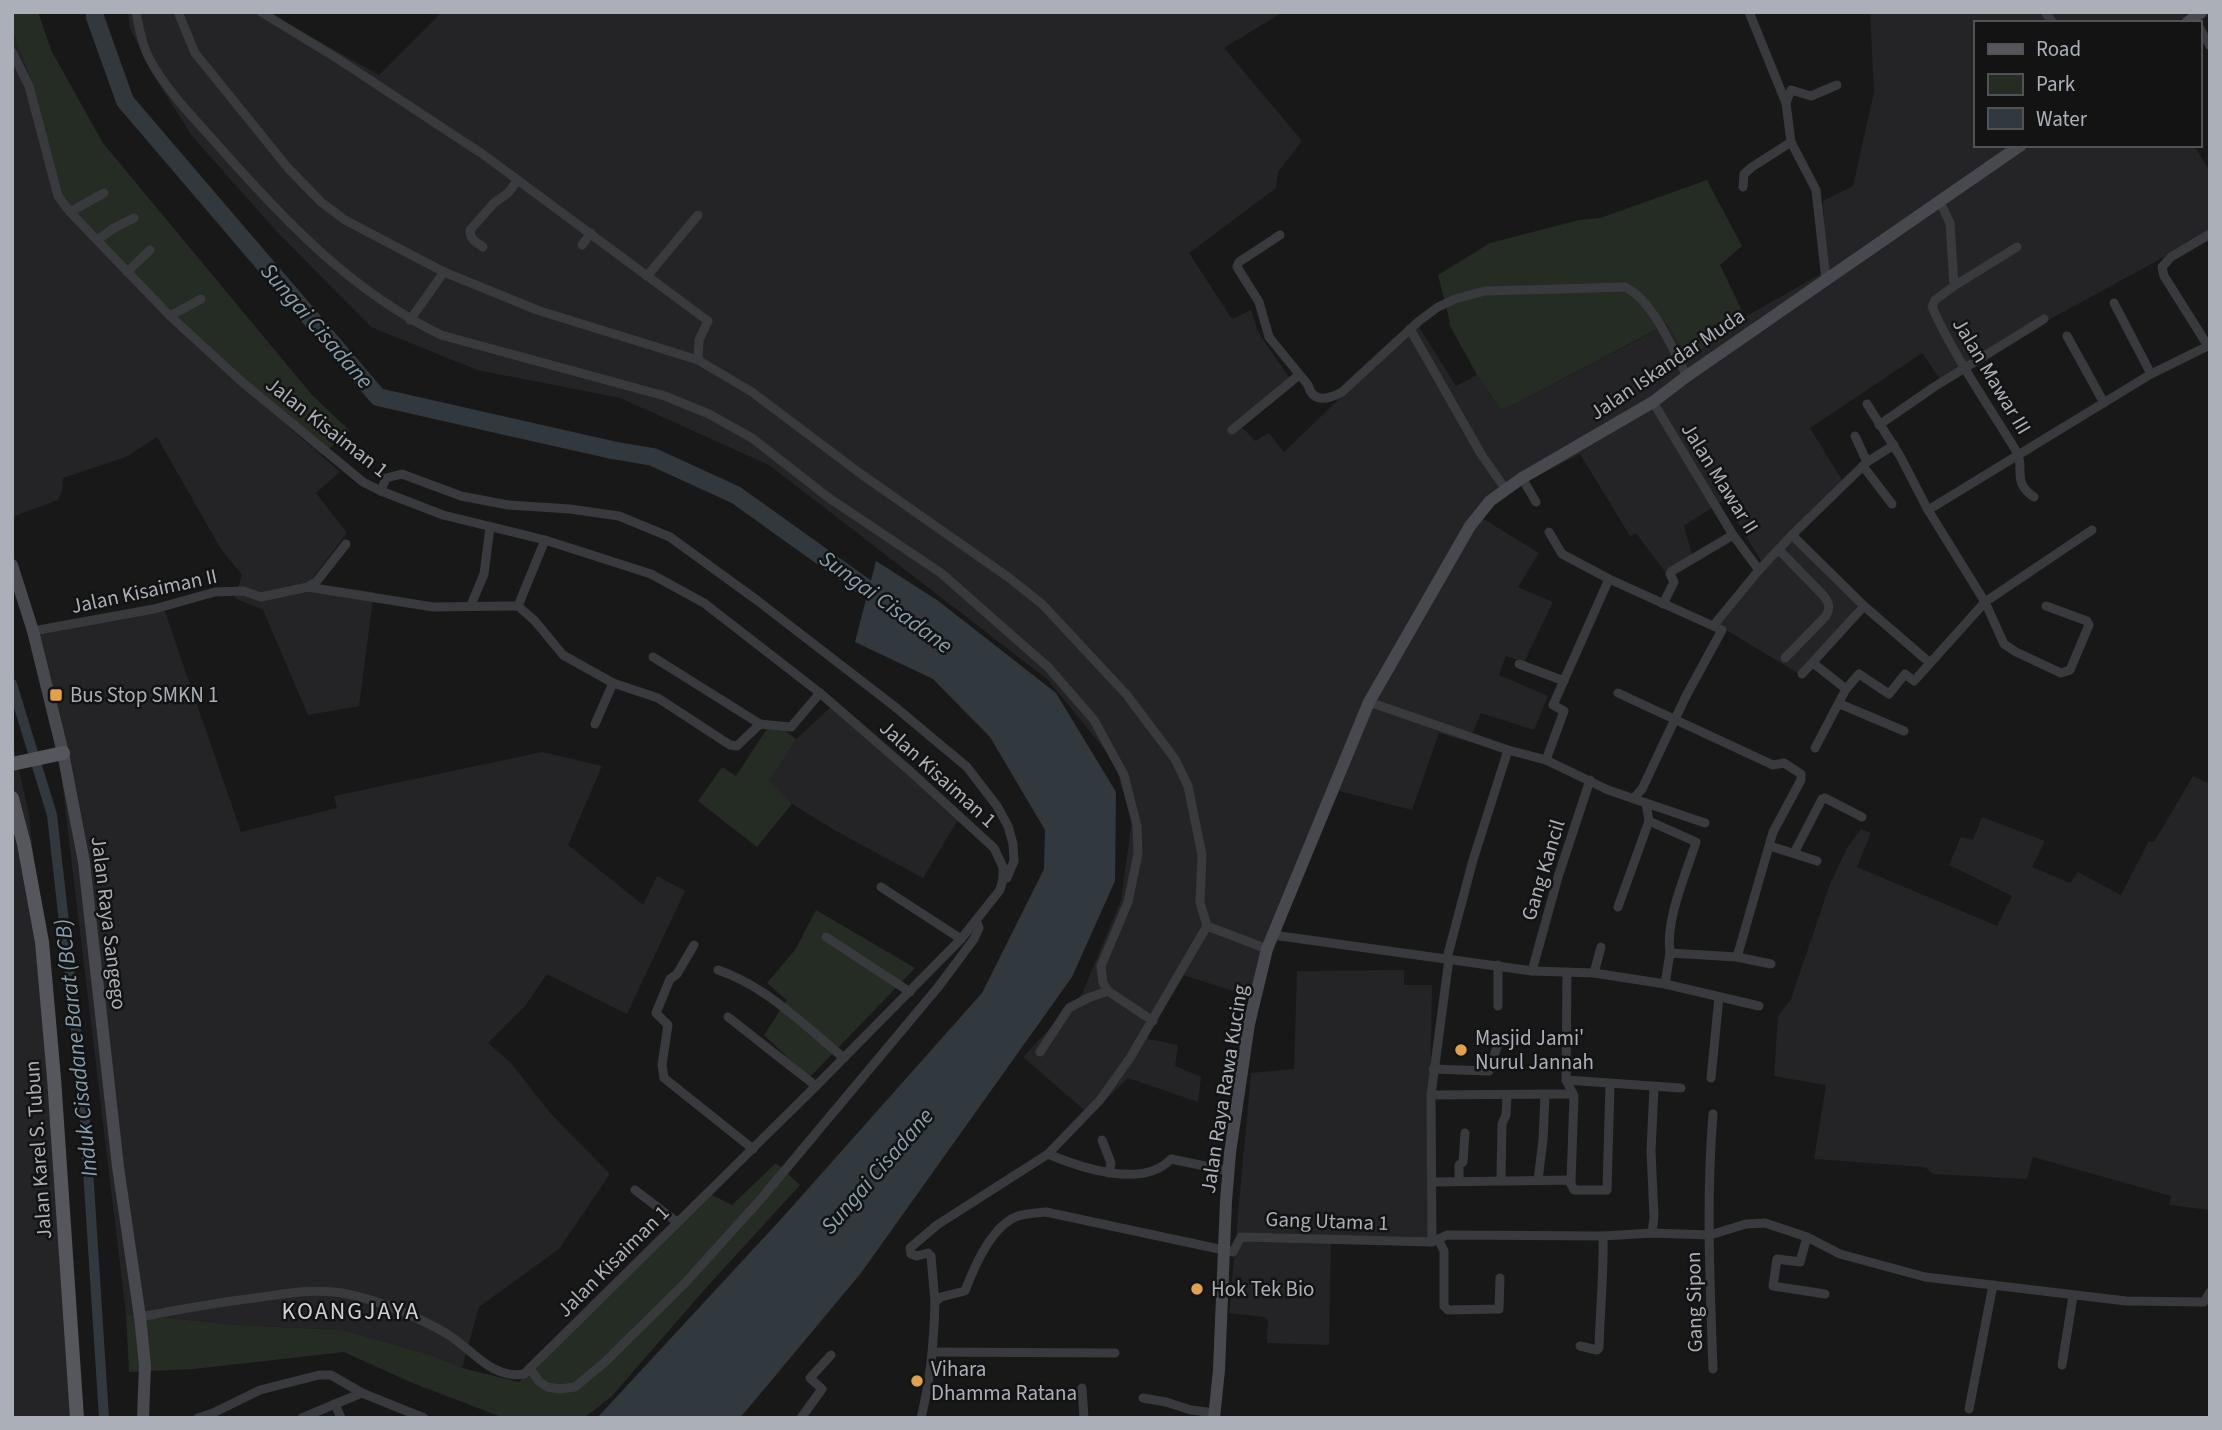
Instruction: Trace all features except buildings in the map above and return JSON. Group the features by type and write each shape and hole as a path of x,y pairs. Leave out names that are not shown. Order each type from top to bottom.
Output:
{"main road":[{"path":"12,764 61,753"},
{"name":"Jalan Karel S. Tubun","path":"12,798 24,844 42,942 77,1418"}],"street":[{"path":"136,12 149,58 169,89 273,208 352,280 410,320 442,335 665,396 709,414 752,438 829,498 941,572 1048,667 1094,720 1124,775 1137,827 1138,854 1128,902 1101,966 1102,983 1108,991 1153,1021"},
{"path":"261,12 418,110 519,180 708,321 699,340 698,360"},
{"path":"1749,12 1786,103 1791,142 1816,190 1826,280"},
{"path":"178,13 195,53 288,168 321,202 345,220 444,272 537,310 698,360 752,392 1042,604 1126,695 1175,759 1188,786 1202,855 1200,902 1207,926 1267,950"},
{"path":"2201,30 2210,46"},
{"name":"Jalan Kisaiman 1","path":"12,52 29,86 58,196 70,212 170,316 241,381 330,456 363,482 443,516 545,540 651,573 704,603 820,693 910,771 994,848 1003,867 1000,890 961,939 530,1369"},
{"path":"1786,103 1791,90 1811,96 1837,85"},
{"path":"1743,187 1744,174 1791,142"},
{"name":"Jalan Iskandar Muda","path":"1369,702 1470,526 1490,501 1522,478 1653,402 2018,147"},
{"path":"483,247 472,240 470,230 519,180"},
{"path":"70,212 104,193"},
{"name":"Jalan Mawar III","path":"1940,202 1950,223 1954,286 1935,300 1932,307 2019,456"},
{"path":"647,276 698,215"},
{"path":"97,240 134,218"},
{"path":"582,245 591,233"},
{"path":"1928,510 2151,374 2209,345 2164,276 2162,267 2171,257 2210,234"},
{"path":"1280,235 1238,262 1237,267 1259,302 1269,337 1317,398 1329,399 1342,392 1438,307 1485,291 1625,287 1633,290 1653,314 1687,376"},
{"path":"1954,286 2017,247"},
{"path":"127,272 150,250"},
{"path":"410,320 444,272"},
{"path":"170,316 201,299"},
{"path":"2114,303 2151,374"},
{"path":"1879,425 2043,319"},
{"path":"1410,329 1481,454 1506,490"},
{"path":"2067,336 2104,403"},
{"path":"1232,430 1299,375"},
{"name":"Jalan Mawar II","path":"1653,402 1733,535 1759,570"},
{"path":"1867,404 1894,445 1928,510 1984,602 2004,644 2066,673 2070,670 2090,625 2087,621 2046,606"},
{"path":"1854,436 1865,464 1892,504"},
{"path":"1713,626 1759,570 1793,535 1865,464 1894,445"},
{"path":"2019,456 2019,480 2022,487 2034,496"},
{"path":"381,491 386,478 402,474 461,496 508,505 570,509 619,516 670,537 894,706 967,767 997,806 1008,827 1014,861 1007,878 1003,879"},
{"path":"1522,478 1536,502"},
{"path":"471,605 484,574 490,527"},
{"path":"1815,748 1846,689 1859,674 1889,694 1905,674 1914,681 1984,602 2092,530"},
{"path":"1549,532 1562,554 1609,579 1722,631 1674,721 1642,789 1633,799"},
{"path":"1663,604 1674,582 1670,574 1672,571 1733,535"},
{"path":"1793,535 1864,606 1930,663"},
{"path":"545,540 518,606 535,621 564,655 613,683 658,698 730,745 737,746 760,724"},
{"path":"309,587 317,581 346,544"},
{"path":"1779,550 1829,602 1830,610 1785,658"},
{"name":"Jalan Raya Sangego","path":"12,565 33,631 84,862 118,1167 140,1317 145,1366 143,1418"},
{"path":"1546,760 1564,711 1553,705 1609,579"},
{"name":"Jalan Kisaiman II","path":"33,631 154,609 215,592 243,591 261,597 309,587 433,607 518,606"},
{"path":"1802,674 1864,606"},
{"path":"653,657 760,724 792,727 820,693"},
{"path":"1813,663 1846,689"},
{"path":"1519,664 1564,681"},
{"path":"595,724 613,683"},
{"path":"1618,693 1773,765 1784,763 1801,774 1801,780 1773,832 1737,957"},
{"path":"1369,702 1508,750 1546,760 1633,799 1704,823"},
{"name":"Jalan Raya Rawa Kucing","path":"1214,1415 1220,1359 1229,1171 1249,1024 1267,950 1369,702"},
{"path":"1840,704 1904,731"},
{"path":"1500,1279 1499,1309 1448,1310 1444,1306 1444,1251 1435,1240 1432,1096 1433,1069 1448,958 1474,860 1508,750"},
{"name":"Gang Kancil","path":"1532,971 1558,877 1590,780"},
{"path":"1794,853 1822,799 1863,817"},
{"path":"1618,907 1649,821 1646,803"},
{"path":"1649,821 1696,842 1673,915 1665,984"},
{"path":"1770,846 1816,861"},
{"path":"881,887 961,939"},
{"path":"140,1317 204,1304 309,1290 344,1293 378,1302 444,1331 485,1363 504,1374 524,1374 530,1369 547,1387 560,1390 575,1387 685,1283 760,1200 939,986 974,939 979,928 976,920"},
{"path":"921,1418 934,1352 935,1302 931,1256 911,1254 910,1248 937,1225 1048,1154 1100,1100 1153,1021 1207,926"},
{"path":"1273,934 1532,971 1594,973 1665,984 1759,1006"},
{"path":"825,937 910,992"},
{"path":"694,945 677,974 670,979 656,1013 668,1025 662,1065 664,1078 753,1149"},
{"path":"1594,973 1601,947"},
{"path":"1670,953 1737,957 1771,964"},
{"path":"1498,1006 1499,965"},
{"path":"718,970 749,984 767,996 844,1058"},
{"path":"1567,972 1566,1080 1572,1094 1574,1190 1605,1191 1608,1188 1609,1084"},
{"path":"1040,1052 1069,1008 1108,991"},
{"path":"1710,1078 1719,997"},
{"path":"728,1017 816,1086"},
{"path":"1433,1069 1489,1071 1499,1041"},
{"path":"1566,1080 1681,1088"},
{"path":"1652,1233 1654,1217 1651,1151 1654,1087"},
{"path":"1432,1096 1572,1094"},
{"path":"1538,1180 1544,1140 1545,1095"},
{"path":"1501,1181 1502,1124 1506,1115 1507,1096"},
{"name":"Gang Sipon","path":"1713,1114 1710,1235 1713,1369"},
{"path":"1459,1181 1465,1133"},
{"path":"1102,1140 1111,1163 1109,1173"},
{"path":"1048,1154 1109,1173 1141,1173 1163,1168 1171,1159 1229,1171"},
{"path":"1432,1182 1572,1182"},
{"path":"635,1190 677,1222"},
{"path":"935,1302 941,1297 965,1291 976,1263 998,1230 1019,1216 1046,1212 1224,1249"},
{"path":"1435,1240 1447,1235 1710,1235 1746,1224 1765,1223 1807,1237 1840,1254 1926,1278 2126,1301 2204,1302 2210,1292"},
{"path":"1580,1346 1599,1348 1600,1301 1604,1273 1603,1236"},
{"name":"Gang Utama 1","path":"1224,1249 1233,1252 1241,1237 1435,1240"},
{"path":"1807,1237 1800,1262 1777,1259 1773,1286 1825,1294"},
{"path":"1969,1409 1993,1285"},
{"path":"2063,1365 2073,1296"},
{"path":"934,1352 1115,1353"},
{"path":"800,1418 822,1389 810,1378 831,1355"},
{"path":"198,1418 260,1390 319,1375 331,1375 362,1393 424,1418"},
{"path":"1082,1388 1084,1418"},
{"path":"302,1418 362,1393"},
{"path":"1143,1398 1214,1415"},
{"path":"335,1404 341,1418"}],"shaded area":[{"path":"128,12 267,12 379,75 442,12 1283,12 1224,48 1302,141 1278,172 1276,188 1189,253 1232,319 1251,310 1258,332 1293,383 1241,426 1255,441 1269,433 1284,452 1417,324 1456,386 1477,375 1501,410 1668,324 1689,358 1745,317 1826,271 1823,201 1853,186 1874,92 1870,12 2210,12 2201,21 1974,21 1974,147 2195,147 2210,172 2210,232 1940,379 1922,353 1810,428 1842,480 1788,537 1862,599 1804,677 1713,622 1763,564 1724,500 1684,526 1694,561 1666,573 1636,533 1630,536 1580,454 1497,497 1482,518 1539,553 1518,587 1553,602 1524,662 1506,656 1499,675 1548,696 1534,730 1481,713 1469,742 1439,733 1412,810 1335,790 1255,998 1183,975 1148,1036 1148,1039 1178,1045 1175,1066 1201,1077 1198,1102 1128,1078 1090,1115 1023,1057 1082,994 1121,900 1132,821 1114,761 1047,679 769,465 620,398 477,370 371,327 278,233 192,136 152,73 130,28"},
{"path":"12,30 33,85 61,208 172,324 340,472 316,493 347,533 308,584 374,592 359,706 308,715 263,610 235,598 242,575 221,549 157,437 126,457 63,478 58,500 12,517"},
{"path":"163,606 241,832 337,808 334,796 542,752 602,766 568,845 643,905 657,876 685,891 627,1014 547,974 525,1006 488,1043 511,1063 551,1114 610,1174 559,1249 479,1307 462,1368 431,1355 343,1330 239,1325 126,1314 60,765 34,629"},
{"path":"831,707 959,818 923,878 792,804 768,781 796,739"},
{"path":"12,740 29,814 56,1078 79,1418 12,1418"},
{"path":"2193,776 2210,784 2210,1210 2169,1205 2171,1196 2033,1157 2027,1179 1933,1174 1925,1167 1814,1159 1826,1085 1774,1076 1778,1016 1791,999 1830,884 1847,848 1861,829 1871,833 1857,867 1997,926 2012,896 1949,865 1961,837 1973,840 1982,817 2045,841 2032,867 2070,883 2078,872 2121,895 2149,841 2154,842"},
{"path":"1404,970 1404,985 1432,985 1430,1239 1331,1241 1329,1345 1267,1343 1268,1321 1265,1317 1229,1313 1251,1073 1294,1069 1297,971"}],"green space":[{"path":"12,12 38,12 52,52 103,143 312,395 350,431 322,455 172,324 60,208 33,85 12,30"},
{"path":"1707,180 1742,246 1720,265 1745,317 1689,359 1667,324 1501,410 1477,375 1449,324 1438,275 1490,243 1579,220 1600,218"},
{"path":"772,721 796,739 769,781 792,804 757,847 698,801 722,767 736,776"},
{"path":"816,910 915,968 809,1078 764,1035 787,1000 767,983 795,950"},
{"path":"776,1163 800,1185 612,1396 584,1418 504,1418 410,1382 344,1352 194,1369 129,1372 126,1314 239,1325 343,1330 431,1355 462,1368 519,1382 706,1192 732,1205"}],"water":[{"path":"876,561 937,600 1056,693 1116,792 1115,881 1072,977 861,1273 740,1418 597,1418 783,1217 982,993 1044,869 1045,830 990,737 933,679 855,642"}],"waterway":[{"name":"Sungai Cisadane","path":"95,12 125,101 378,397 653,457 736,495 887,603"},
{"name":"Induk Cisadane Barat (BCB)","path":"12,684 52,815 83,1092 104,1418"}],"place":[{"name":"Bus Stop SMKN 1","path":"56,695"},
{"name":"Masjid Jami' Nurul Jannah","path":"1461,1050"},
{"name":"Hok Tek Bio","path":"1197,1289"},
{"name":"Vihara Dhamma Ratana","path":"917,1381"}],"district":[{"name":"KOANGJAYA","path":"351,1311"}]}
